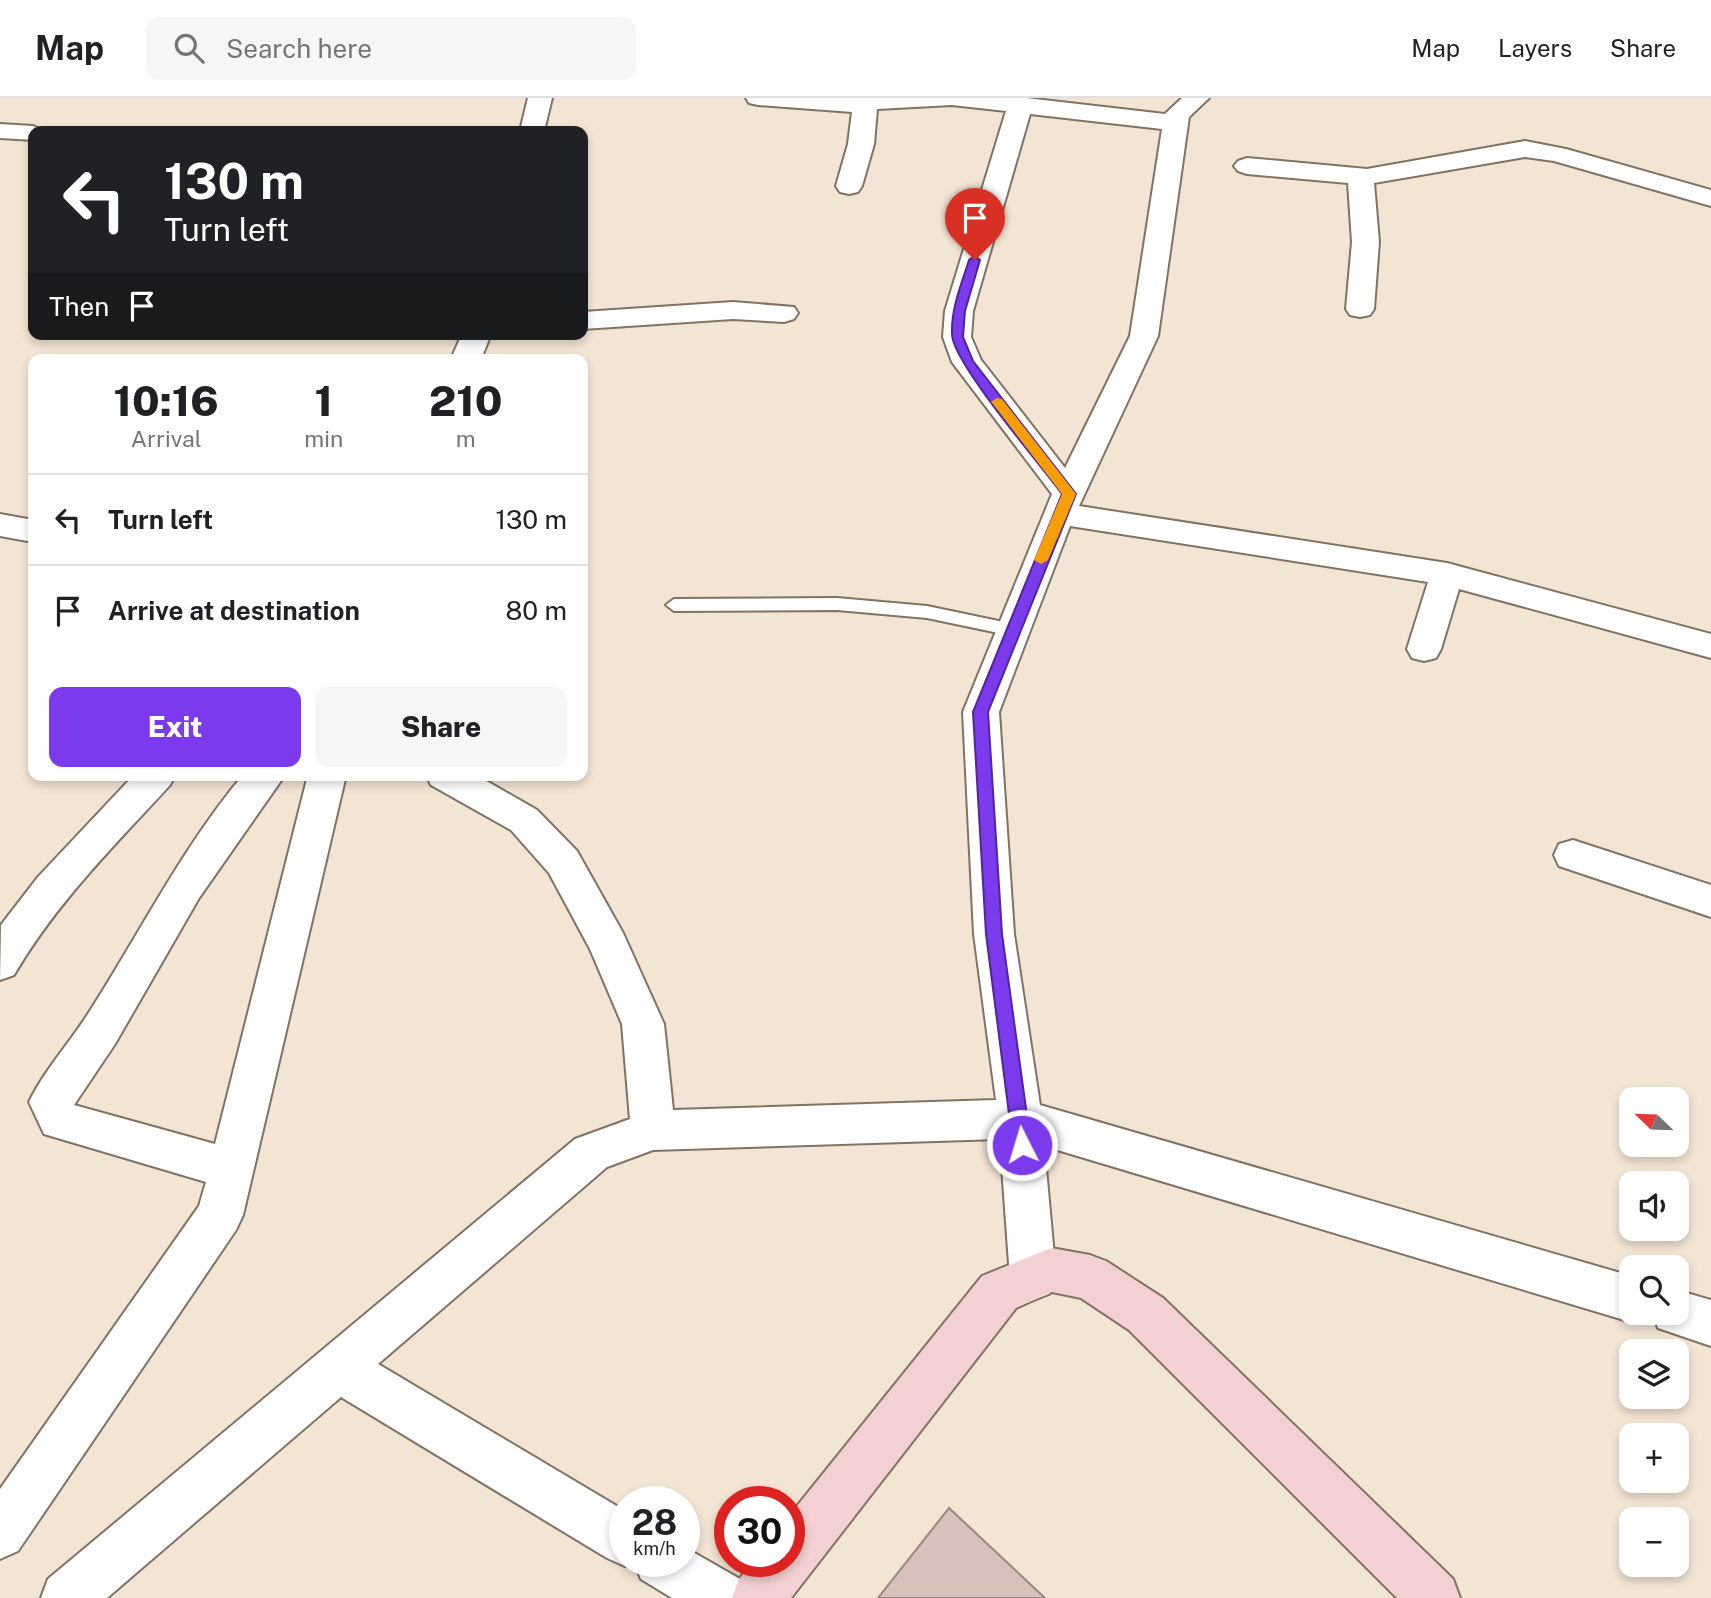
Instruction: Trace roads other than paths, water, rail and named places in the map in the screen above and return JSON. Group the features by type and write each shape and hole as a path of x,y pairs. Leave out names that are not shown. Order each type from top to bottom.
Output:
{"street":[{"path":"533,126 540,98"},
{"path":"758,98 824,104 952,98 1176,123"},
{"path":"1033,1278 1020,1119 994,934 981,712 1064,504 1144,336 1177,115 1197,98"},
{"path":"849,186 861,144 865,103"},
{"path":"1021,104 959,311 957,337 967,362 1064,504 1447,574 1711,646"},
{"path":"0,131 28,133"},
{"path":"1247,166 1360,177 1525,149 1557,154 1711,198"},
{"path":"1360,177 1365,201 1366,257 1360,309"},
{"path":"588,321 611,322 689,312 761,310 784,313"},
{"path":"0,525 28,530"},
{"path":"1424,649 1447,574"},
{"path":"0,963 18,930 69,868 151,781"},
{"path":"232,1169 59,1120 51,1102 100,1031 185,887 261,781"},
{"path":"0,1532 220,1215 326,781"},
{"path":"455,781 524,820 563,862 609,945 643,1024 653,1130"},
{"path":"1573,855 1711,901"},
{"path":"67,1598 591,1153 653,1130 1020,1119 1619,1296"},
{"path":"805,1538 999,1292 1051,1270 1090,1278 1146,1314 1434,1598"},
{"path":"1689,1316 1711,1323"},
{"path":"337,1367 609,1530"},
{"path":"686,1577 721,1598"},
{"path":"758,1598 775,1577"}],"lane":[{"path":"674,606 837,604 927,612 1013,630"}]}
